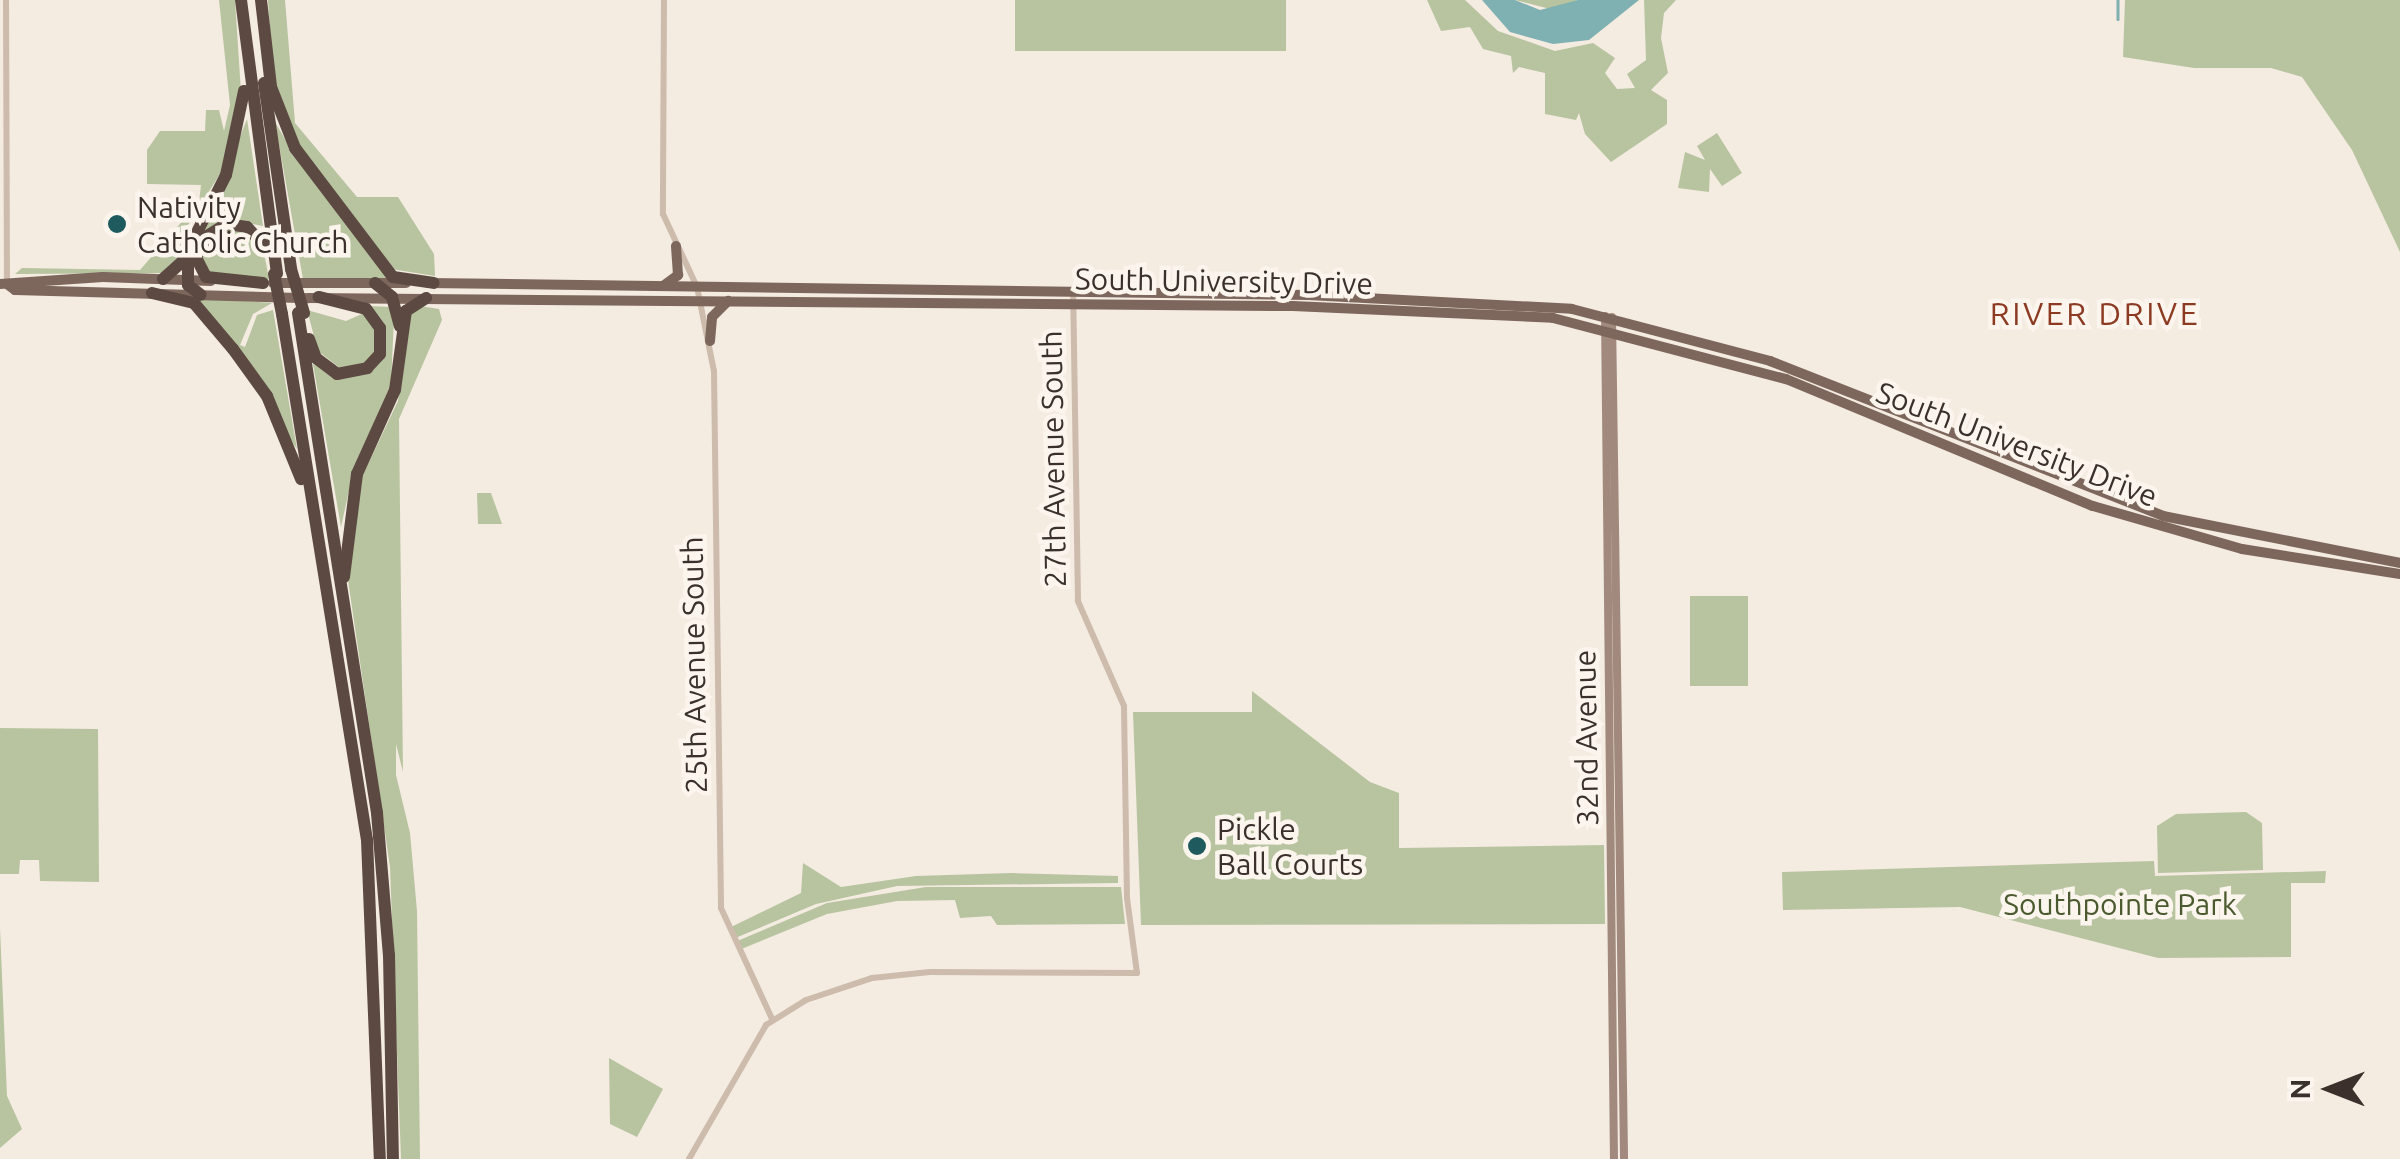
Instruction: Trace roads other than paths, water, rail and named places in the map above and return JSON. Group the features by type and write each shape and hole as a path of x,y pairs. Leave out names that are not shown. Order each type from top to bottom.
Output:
{"highway":[{"path":"241,0 271,277 282,314 367,840 380,1159"},
{"path":"260,0 265,95 301,313 386,900 396,1159"},
{"path":"260,0 271,87 295,148 393,276 438,283"},
{"path":"164,279 182,262 236,150 246,53"},
{"path":"217,227 247,227 268,247 271,277 206,277 198,268 198,245 217,227"},
{"path":"188,245 188,280 201,294"},
{"path":"376,283 392,298 403,354"},
{"path":"152,293 194,304 268,396 315,533"},
{"path":"301,313 312,349 328,372 367,368 382,339 374,316 319,298"},
{"path":"343,604 352,492 395,390 406,311 426,298"},
{"path":"372,1159 378,1069"}],"main road":[{"path":"660,287 678,275 676,246"},
{"name":"South University Drive","path":"4,284 271,277 376,283 875,290 1160,305 1477,313 1609,332 1786,379 2092,506 2242,549 2400,574"},
{"path":"98,290 102,282 164,279"},
{"path":"411,298 438,283"},
{"name":"South University Drive","path":"4,284 14,290 319,298 831,302 1203,294 1525,303 1609,316 1797,371 2048,476 2164,516 2400,563"},
{"path":"442,299 480,284"},
{"path":"773,302 825,289"},
{"path":"831,302 875,290"},
{"path":"1160,305 1203,294"},
{"path":"1244,306 1249,299 1293,295"},
{"path":"710,341 712,317 728,301"},
{"name":"32nd Avenue","path":"1609,316 1614,1159"},
{"name":"32nd Avenue","path":"1609,332 1624,1159"}],"street":[{"path":"4,284 6,0"},
{"path":"664,0 663,202 676,246 697,287"},
{"name":"25th Avenue South","path":"697,287 710,341 721,908 727,932 772,1019"},
{"name":"27th Avenue South","path":"772,1019 818,995 872,978 930,972 1138,973 1127,898 1124,706 1079,607 1073,298"},
{"path":"689,1159 772,1019"}],"water":[{"path":"1482,0 1515,0 1540,10 1578,0 1639,0 1589,40 1553,44 1510,32"}],"waterway":[{"path":"2118,0 2118,19"}],"place":[{"name":"Nativity Catholic Church","path":"117,224"},
{"name":"Pickle Ball Courts","path":"1197,846"}],"district":[{"name":"RIVER DRIVE","path":"2095,313"}],"park label":[{"name":"Southpointe Park","path":"2120,904"}]}
